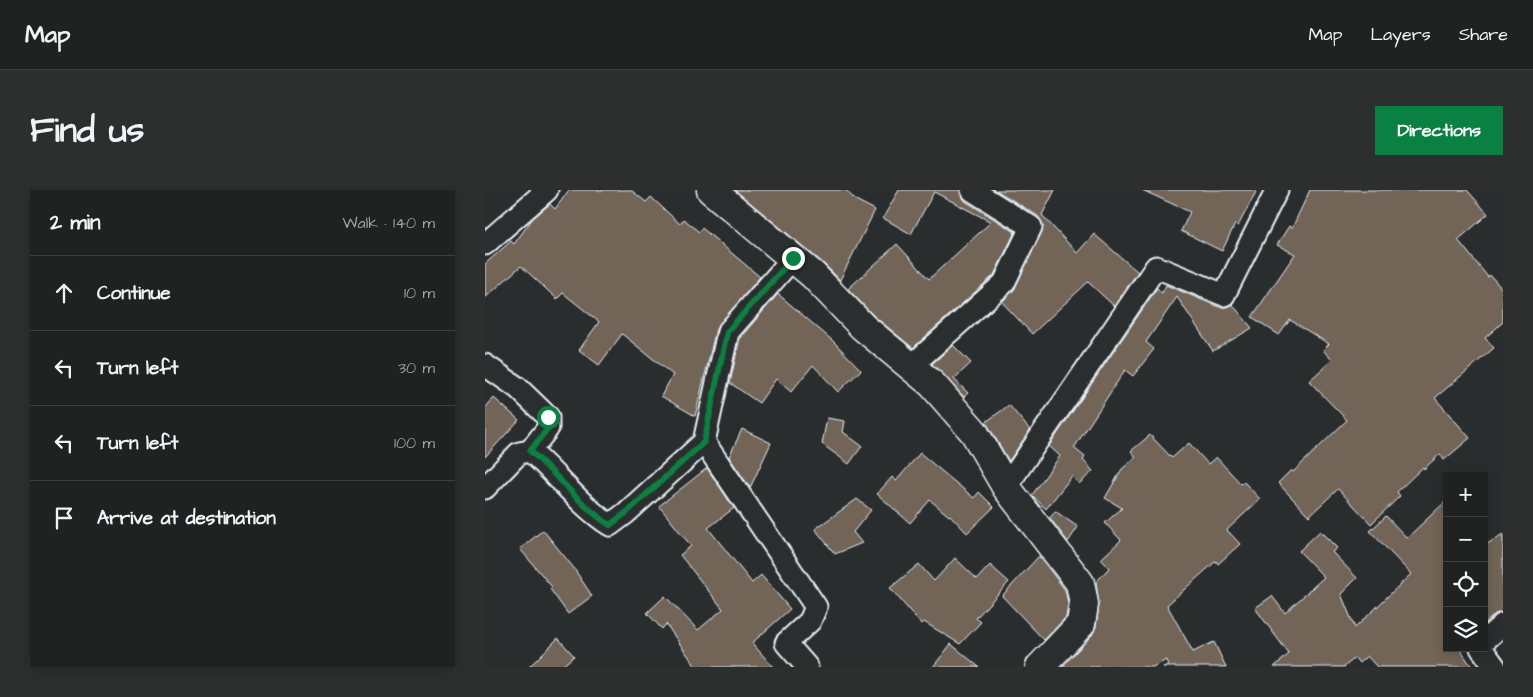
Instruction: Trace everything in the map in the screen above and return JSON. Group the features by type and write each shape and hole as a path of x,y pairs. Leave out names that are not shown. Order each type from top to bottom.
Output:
{"street":[{"path":"485,244 547,190"},
{"path":"711,190 813,275 863,327 932,384 974,432 1006,487 1080,584 1084,604 1081,624 1040,667"},
{"path":"911,367 1004,284 1031,227 972,190"},
{"path":"1006,487 1156,267 1224,295 1277,190"},
{"path":"530,451 553,470 598,517 610,525 626,513 704,442 727,332 793,258"},
{"path":"485,365 518,388 548,417 548,428 530,451 519,453 485,488"},
{"path":"704,442 816,607 810,621 786,643 807,667"},
{"path":"1488,637 1503,624"},
{"path":"1484,652 1495,667"}],"building":[{"path":"569,190 631,190 646,202 651,197 680,224 684,219 699,232 702,228 760,277 716,329 695,416 661,396 673,375 622,334 599,365 579,350 599,322 563,293 557,299 521,266 485,298 485,264 511,241 514,244 533,218 550,204 555,209"},
{"path":"735,190 846,190 854,199 875,210 840,280 823,263"},
{"path":"899,190 960,190 965,201 1015,232 994,275 913,348 874,316 848,289 897,244 929,279 991,222 934,192 911,234 883,218"},
{"path":"996,190 1055,190 1042,215 1077,253 1094,234 1138,272 1114,306 1088,282 1032,334 1002,302 1015,288 1043,226 1038,216"},
{"path":"1142,190 1257,190 1238,226 1235,224 1222,251 1181,231 1190,212"},
{"path":"1310,190 1467,190 1488,214 1458,240 1488,277 1490,275 1503,290 1503,322 1485,338 1494,348 1435,398 1470,438 1444,460 1440,454 1424,469 1423,467 1397,492 1400,496 1371,524 1338,489 1309,516 1278,483 1291,470 1293,472 1347,420 1309,381 1332,360 1323,350 1329,344 1290,320 1279,335 1252,317 1295,254 1277,245 1289,226 1292,228"},
{"path":"1166,285 1219,307 1226,307 1232,304 1252,328 1213,351 1177,297 1146,342 1154,349 1133,376 1125,370 1074,448 1085,457 1083,460 1093,471 1079,484 1072,476 1046,509 1032,495 1060,456 1049,446 1157,288 1162,293"},
{"path":"778,294 833,341 861,370 838,392 813,365 791,392 776,379 759,403 730,383 740,338"},
{"path":"953,345 971,363 954,379 968,393 964,397 932,364"},
{"path":"494,398 519,420 485,457 485,408"},
{"path":"1009,405 1030,430 1009,461 986,422"},
{"path":"827,418 845,421 843,432 862,446 849,464 822,444"},
{"path":"742,429 771,443 750,488 729,457"},
{"path":"1150,435 1172,458 1189,443 1208,464 1216,457 1241,484 1244,482 1260,499 1227,530 1240,544 1218,564 1216,561 1167,605 1193,652 1214,642 1226,667 1163,667 1168,665 1166,660 1153,667 1062,667 1092,635 1096,627 1099,606 1096,582 1109,568 1101,559 1121,540 1105,523 1122,508 1105,498 1122,469 1136,457 1131,451"},
{"path":"920,453 974,498 979,492 994,507 967,533 950,515 930,500 910,523 877,494 892,477 896,481"},
{"path":"707,468 734,508 708,528 752,583 761,575 790,609 752,643 773,667 696,667 666,624 662,629 647,613 665,596 698,630 723,609 680,555 691,546 659,506"},
{"path":"857,499 871,510 853,532 862,543 835,554 815,529"},
{"path":"1443,504 1443,652 1462,652 1472,667 1377,667 1367,656 1359,663 1355,658 1344,667 1274,667 1289,654 1255,608 1272,596 1285,613 1324,577 1299,551 1320,531 1337,548 1332,552 1357,578 1341,594 1355,628 1411,574 1370,531 1386,516 1407,538"},
{"path":"1055,511 1078,527 1068,542 1050,518"},
{"path":"543,530 573,567 592,596 568,614 550,589 552,587 520,549"},
{"path":"1503,534 1503,612 1495,614 1488,620 1488,562 1488,543"},
{"path":"1039,556 1065,590 1068,604 1066,617 1044,640 1002,596"},
{"path":"955,558 977,579 990,565 1009,582 976,618 981,622 960,644 924,622 921,624 890,588 919,564 934,581"},
{"path":"558,638 574,656 561,667 529,667"},
{"path":"951,644 979,667 933,667"}],"route":[{"path":"548,417 548,428 530,451 553,470 598,517 610,525 626,513 704,442 727,332 793,258"}]}
